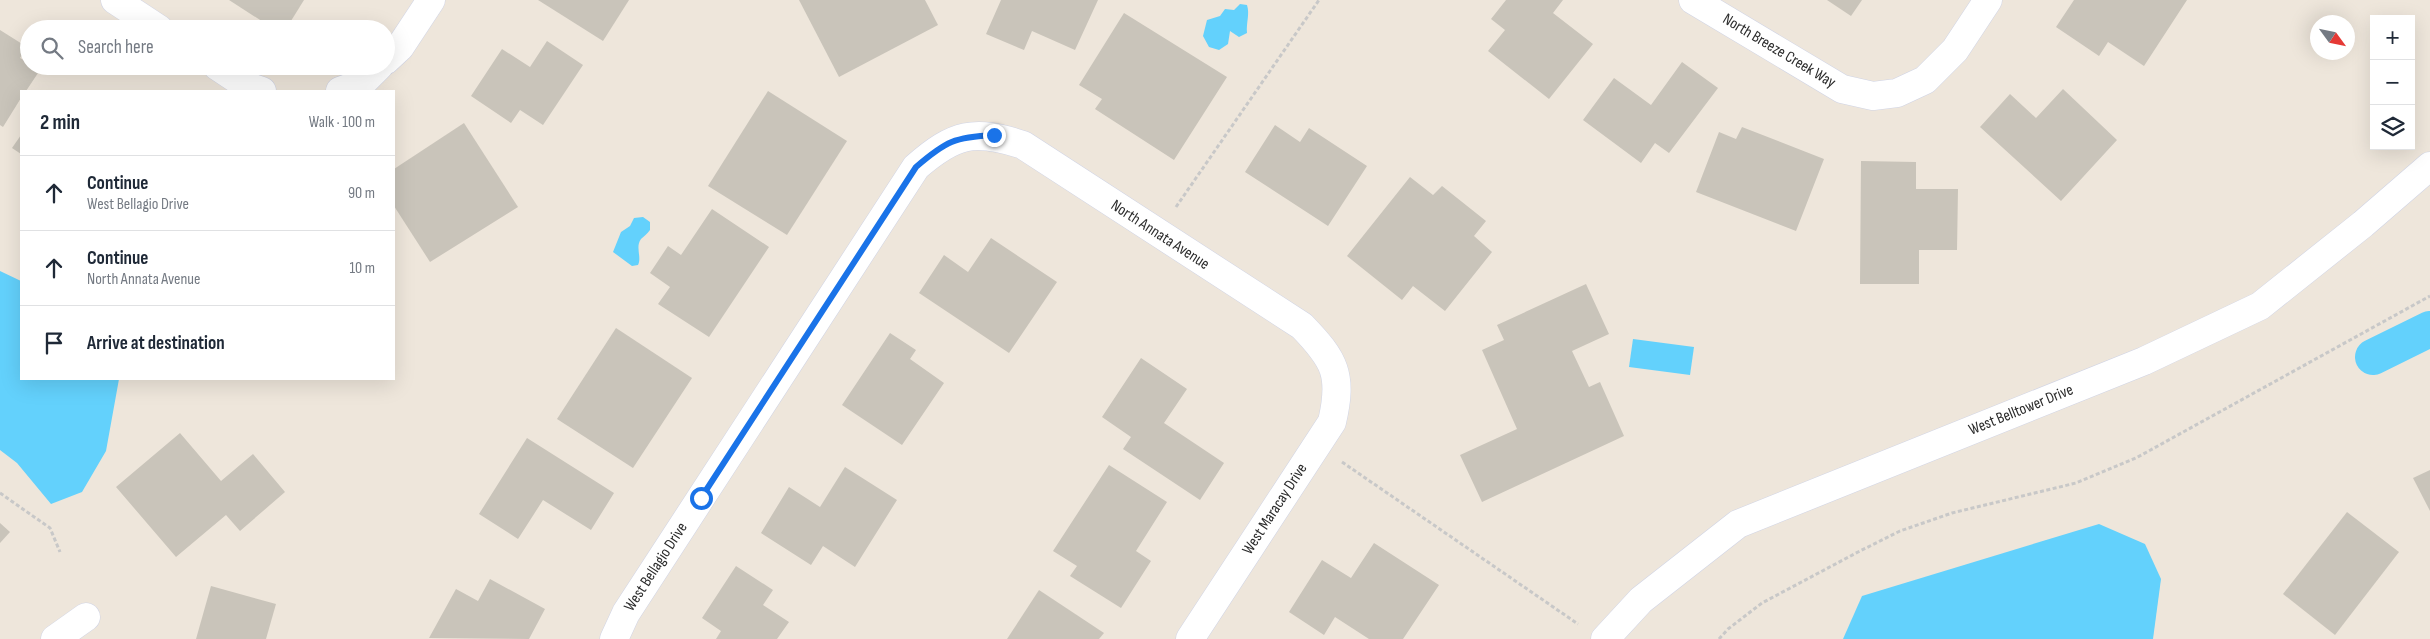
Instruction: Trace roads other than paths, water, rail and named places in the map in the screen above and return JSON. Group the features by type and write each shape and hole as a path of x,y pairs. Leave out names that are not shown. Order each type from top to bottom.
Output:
{"street":[{"path":"115,0 145,20"},
{"path":"395,52 431,0"},
{"name":"North Breeze Creek Way","path":"1693,0 1842,89 1873,96 1897,93 1925,80 1955,50 1988,0"},
{"path":"230,75 247,86 259,90"},
{"path":"343,90 362,83 370,75"},
{"name":"North Annata Avenue","path":"963,137 994,135 1023,145 1302,326 1323,347 1336,371"},
{"name":"West Bellagio Drive","path":"614,639 626,614 916,167 937,149 963,137"},
{"name":"West Belltower Drive","path":"1605,639 1641,600 1738,524 2144,361 2260,306 2363,224 2430,166"},
{"name":"West Maracay Drive","path":"1190,639 1332,422 1338,398 1336,371"},
{"path":"55,639 86,617"}],"water":[{"path":"1240,4 1247,5 1248,8 1247,33 1239,37 1230,31 1228,44 1219,50 1209,47 1203,36 1207,20 1220,16 1225,9 1234,10"},
{"path":"643,217 650,222 650,230 639,242 638,265 632,266 613,252 621,232 630,226 634,218"},
{"path":"0,271 20,281 20,380 119,380 106,451 82,492 51,504 17,463 0,450"},
{"path":"1633,339 1694,347 1690,375 1629,367"},
{"path":"2099,524 2145,544 2161,579 2153,639 1843,639 1862,596"}],"waterway":[{"path":"2373,357 2430,329"}]}
